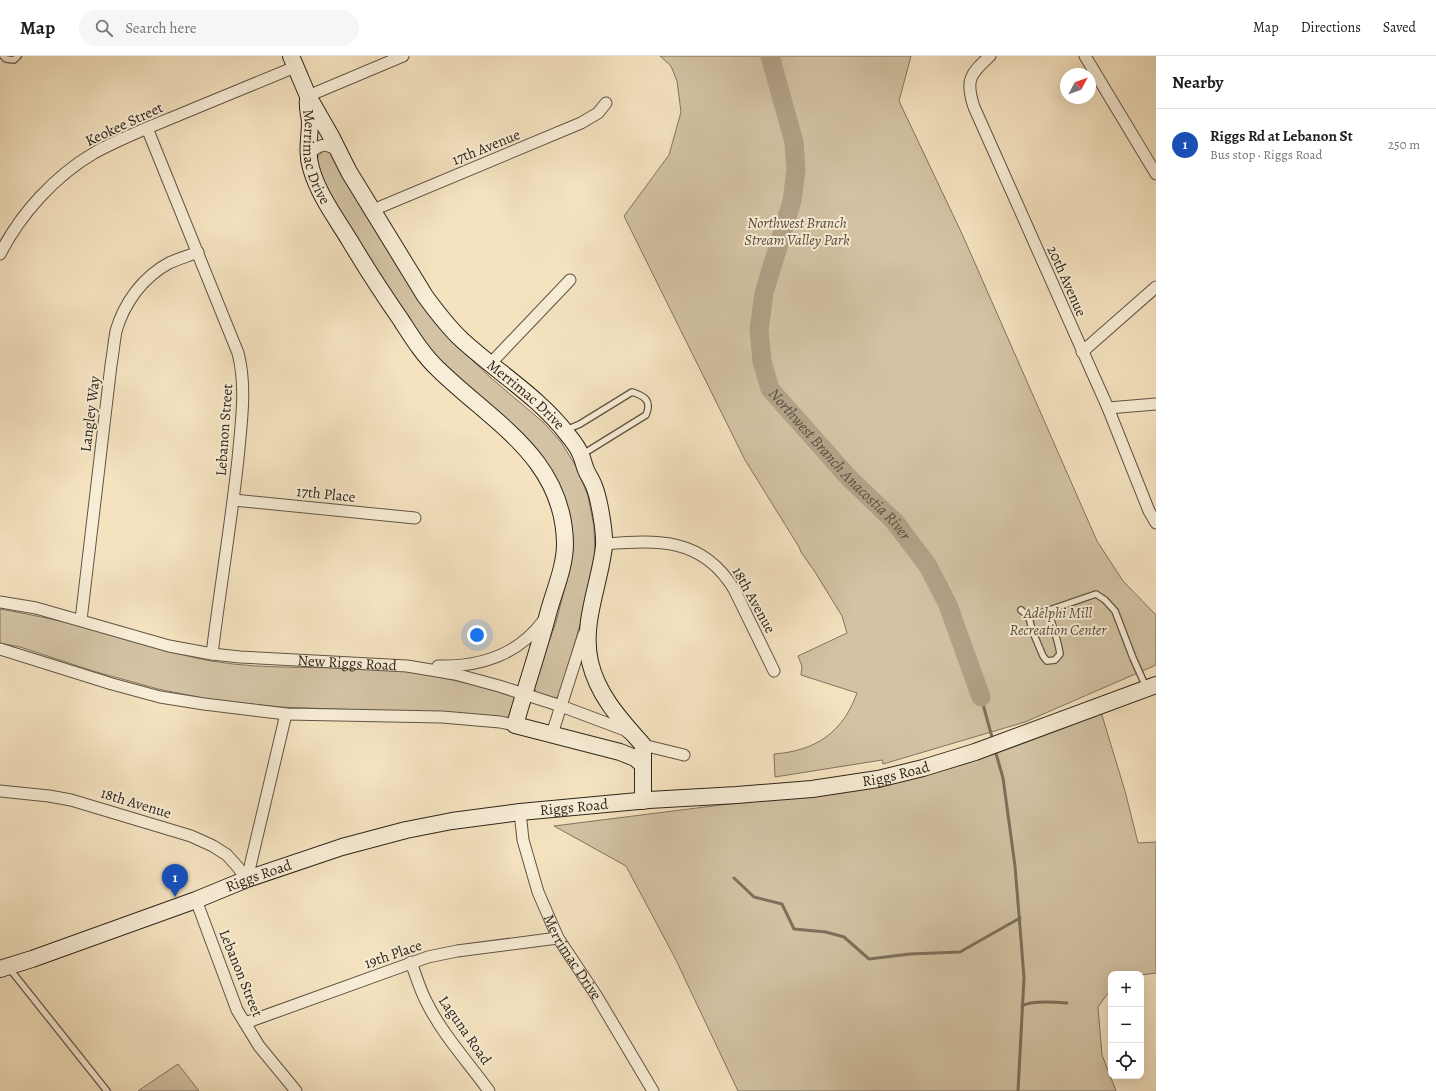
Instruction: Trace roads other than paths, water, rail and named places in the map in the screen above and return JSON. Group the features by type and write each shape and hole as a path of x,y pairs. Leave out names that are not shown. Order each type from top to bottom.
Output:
{"street":[{"path":"308,96 403,56"},
{"name":"20th Avenue","path":"990,56 980,65 970,78 968,86 970,96 1108,408 1149,511 1156,523"},
{"path":"1085,56 1156,174"},
{"name":"Merrimac Drive","path":"293,61 308,96 349,172 425,296 435,310 461,339 542,407 565,431 581,455 594,486 604,544 589,618 552,734"},
{"name":"Keokee Street","path":"0,254 8,238 25,214 63,176 79,164 99,151 293,61"},
{"name":"Merrimac Drive","path":"308,96 307,108 310,120 308,155 319,190 376,284 413,338 437,368 523,445 548,478 558,500 562,514 565,544 559,580 515,724"},
{"name":"17th Avenue","path":"372,210 581,123 598,113 606,103"},
{"name":"Lebanon Street","path":"147,128 238,353 241,369 242,416 234,500 212,654"},
{"path":"308,155 317,147 325,145 331,146 338,151"},
{"name":"Langley Way","path":"81,620 111,364 119,321 134,294 149,277 169,263 198,252"},
{"path":"490,364 570,280"},
{"path":"1082,352 1156,287"},
{"path":"1108,408 1156,404"},
{"name":"17th Place","path":"234,500 415,518"},
{"name":"18th Avenue","path":"604,544 639,541 670,543 682,546 712,562 728,578 774,671"},
{"name":"New Riggs Road","path":"0,602 36,608 170,646 212,654 240,657 407,666 456,674 561,706 625,730 643,745 684,755"},
{"path":"407,666 457,666 494,658 511,650 532,634 543,621 549,610"},
{"path":"589,618 587,641 588,652 594,675 604,697 619,718 643,745 642,801"},
{"path":"0,649 112,684 160,697 286,714 442,717 515,724 620,752 635,758 642,764"},
{"name":"Riggs Road","path":"4,968 196,900 247,879 350,845 406,830 452,821 520,812 642,801 737,795 845,785 878,779 923,768 1005,742 1152,687"},
{"path":"247,879 286,714"},
{"name":"18th Avenue","path":"0,791 49,796 71,800 190,836 213,846 227,855 247,879"},
{"name":"Merrimac Drive","path":"520,812 523,840 538,892 558,938 596,995 653,1091"},
{"name":"Lebanon Street","path":"196,900 230,995 259,1046 296,1091"},
{"name":"19th Place","path":"245,1023 411,962 440,954 558,938"},
{"name":"Laguna Road","path":"411,962 421,991 432,1012 449,1038 489,1091"}],"lane":[{"path":"3,56 6,60 14,60 18,56"},
{"path":"565,431 580,424 632,392 642,395 648,401 649,409 646,414 581,455"},
{"path":"1029,617 1096,594 1105,600 1115,611 1133,658 1152,687"},
{"path":"1021,610 1029,617 1032,630 1042,656 1047,661 1055,660 1060,654 1059,644 1048,610"},
{"path":"4,968 107,1091"}],"waterway":[{"name":"Northwest Branch Anacostia River","path":"770,56 794,142 796,170 792,201 764,293 759,330 762,361 770,389 849,478 895,522 928,566 948,605 981,697"},
{"path":"981,697 993,741"},
{"path":"995,750 1003,778 1015,866 1024,978 1018,1091"},
{"path":"734,878 754,897 782,904 794,929 826,932 844,937 869,959 910,954 960,952 1020,918"},
{"path":"1022,1006 1037,1002 1067,1003"}],"place":[{"name":"Riggs Rd at Lebanon St","path":"175,897"}],"park label":[{"name":"Northwest Branch Stream Valley Park","path":"797,232"},
{"name":"Adelphi Mill Recreation Center","path":"1058,622"}]}
